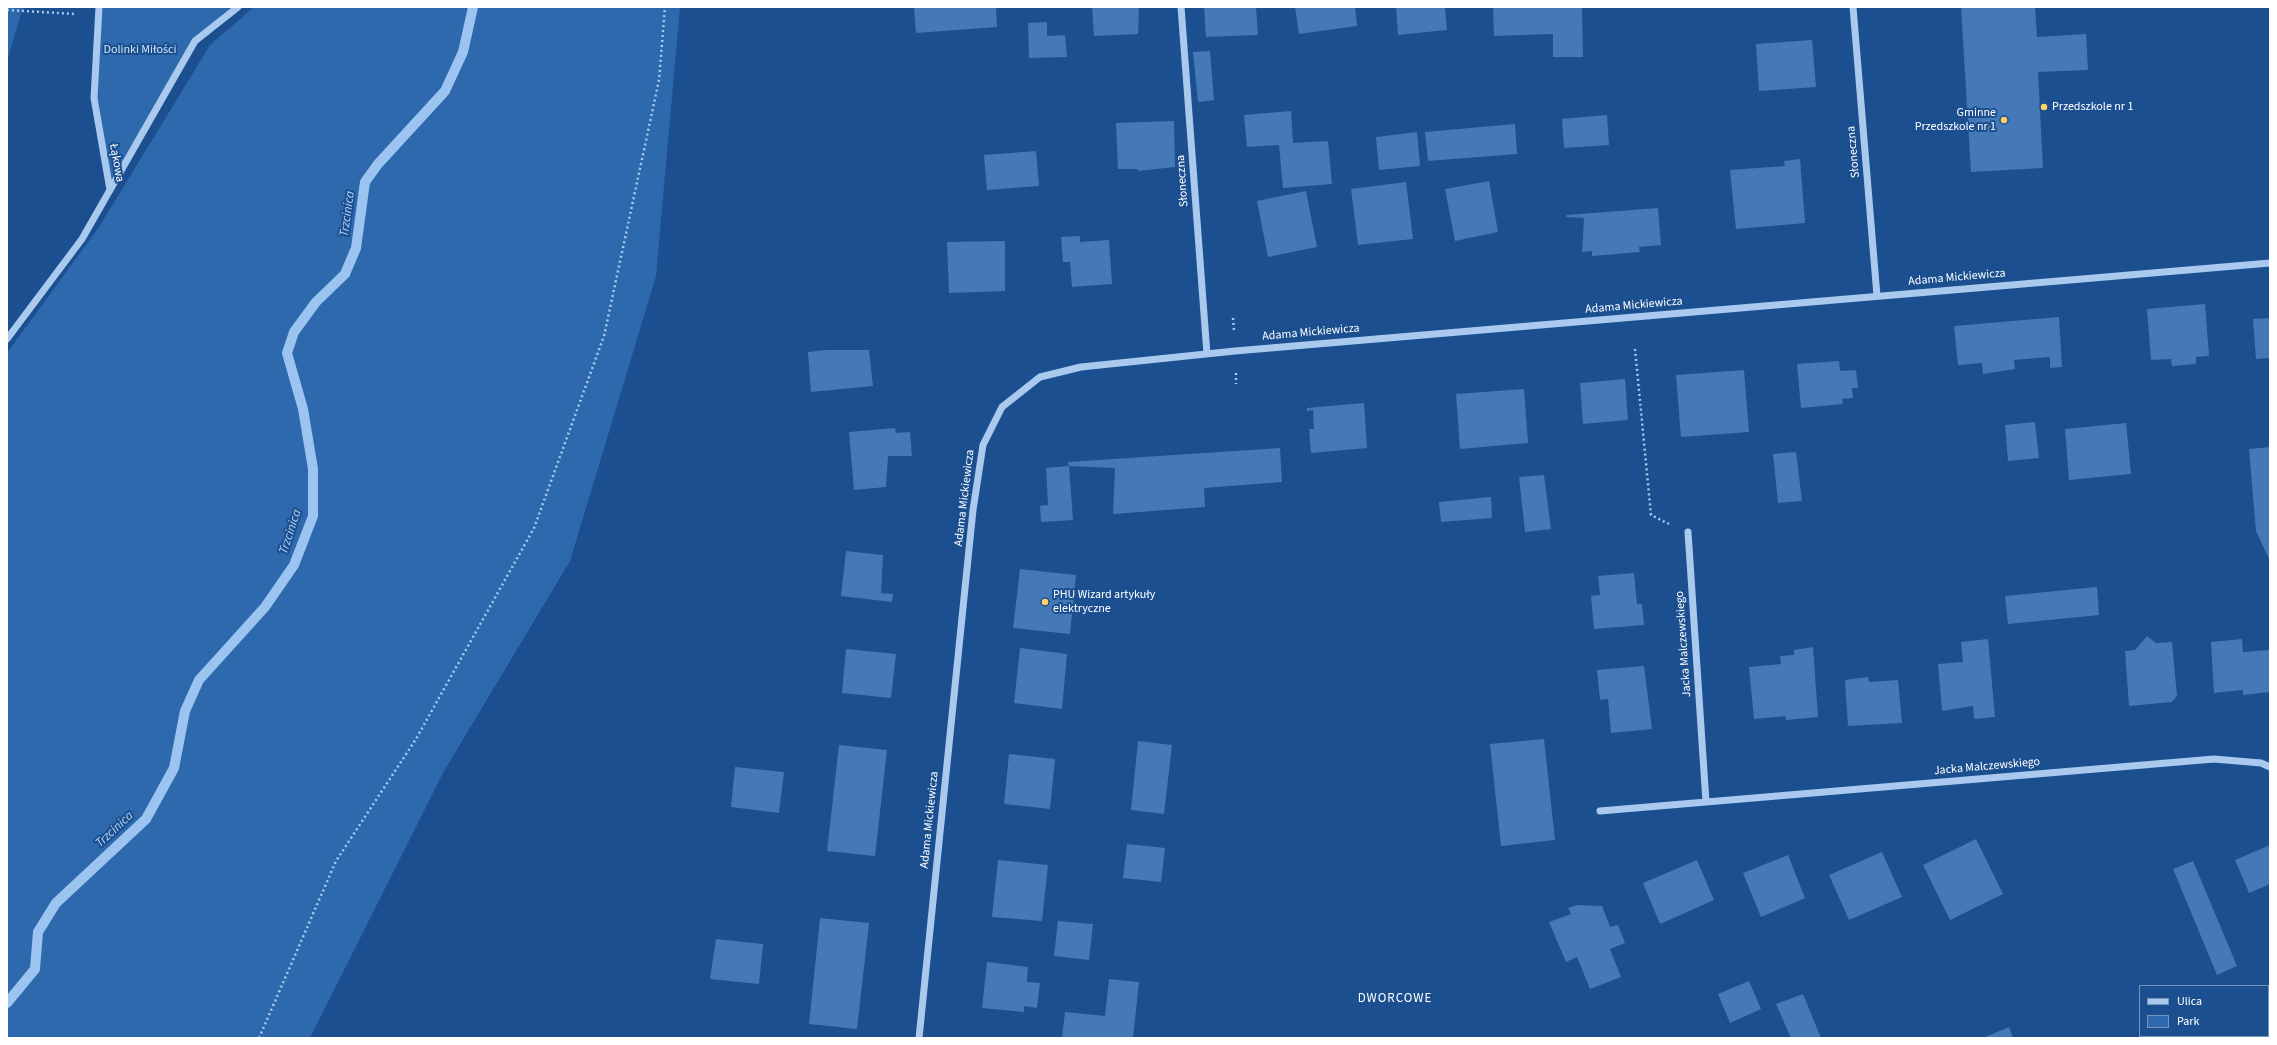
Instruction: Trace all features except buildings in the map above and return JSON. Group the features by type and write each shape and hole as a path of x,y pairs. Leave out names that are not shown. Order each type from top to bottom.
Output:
{"street":[{"name":"Łąkowa","path":"7,339 82,239 110,190 94,98 100,15 99,7"},
{"path":"110,190 195,41 238,7"},
{"name":"Słoneczna","path":"1181,7 1207,354"},
{"name":"Słoneczna","path":"1853,7 1877,296"},
{"name":"Adama Mickiewicza","path":"919,1038 973,510 983,445 1002,407 1040,377 1081,366 1207,354 2270,263"},
{"name":"Jacka Malczewskiego","path":"1688,532 1706,802"},
{"name":"Jacka Malczewskiego","path":"1600,811 2214,759 2261,762 2270,767"}],"path":[{"path":"260,1038 336,860 416,739 534,528 604,336 659,80 665,7"},
{"path":"7,10 100,15"},
{"path":"1635,349 1651,515 1688,532"}],"green space":[{"path":"7,7 23,7 7,61"},
{"name":"Dolinki Miłości","path":"99,7 238,7 195,41 110,190 94,98"},
{"path":"254,7 680,7 656,276 570,561 444,771 310,1038 7,1038 7,353 99,227 210,45"}],"waterway":[{"name":"Trzcinica","path":"7,1003 35,969 38,932 56,903 146,819 174,768 185,711 199,680 265,607 294,565 313,516 313,469 303,409 287,353 294,332 316,302 345,274 356,248 365,182 378,164 445,91 463,52 473,7"}],"place":[{"name":"Przedszkole nr 1","path":"2044,107"},
{"name":"Gminne Przedszkole nr 1","path":"2004,120"},
{"name":"PHU Wizard artykuły elektryczne","path":"1045,602"}],"district":[{"name":"DWORCOWE","path":"1395,999"}]}
